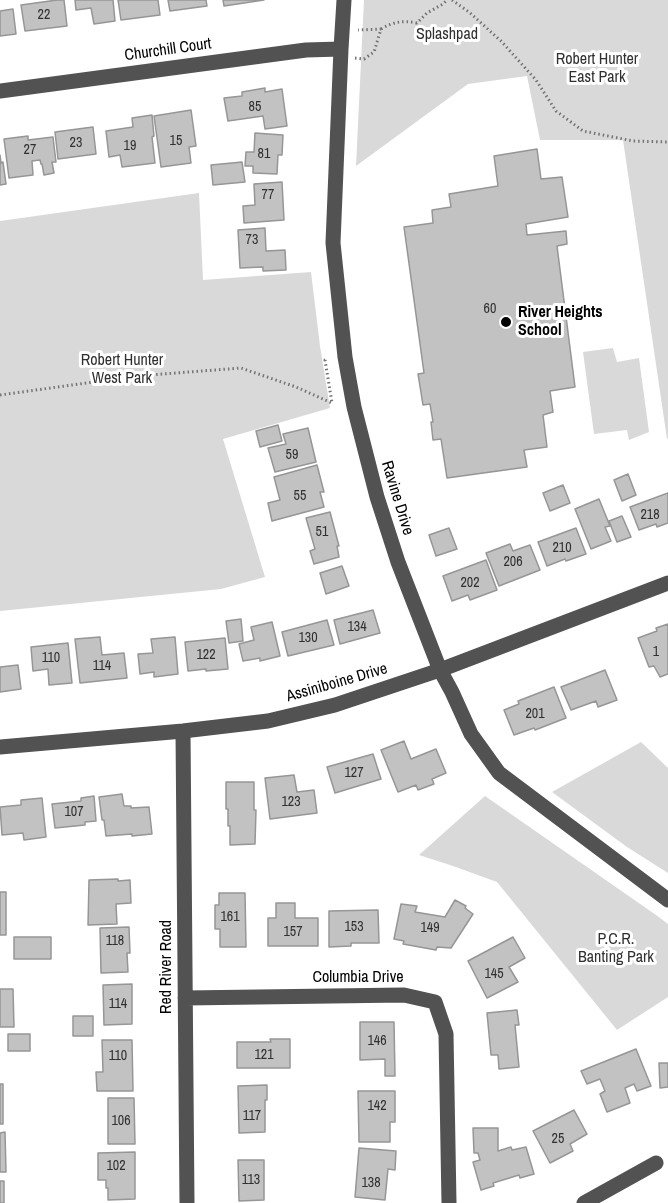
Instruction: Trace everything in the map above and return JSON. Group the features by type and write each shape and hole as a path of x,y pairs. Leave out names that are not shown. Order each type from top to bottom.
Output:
{"street":[{"name":"Ravine Drive","path":"344,0 333,243 345,357 354,407 377,497 398,562 440,670 471,734 500,773 668,900"},
{"name":"Churchill Court","path":"0,91 306,50 340,50"},
{"name":"Assiniboine Drive","path":"0,747 268,721 335,705 440,670 668,583"},
{"name":"Red River Road","path":"183,731 187,1203"},
{"name":"Columbia Drive","path":"185,998 404,995 435,1002 446,1034 449,1203"},
{"path":"584,1203 656,1163"}],"path":[{"path":"354,30 381,29 398,21 417,24 447,0"},
{"path":"452,0 501,41 536,80 556,111 583,131 633,141 668,142"},
{"path":"364,60 374,52 381,29"},
{"path":"0,395 137,376 241,368 297,387 332,403 325,360 345,357"}],"green space":[{"name":"Robert Hunter East Park","path":"364,0 668,0 667,439 623,140 540,140 527,76 468,84 356,166"},
{"name":"Robert Hunter West Park","path":"199,193 203,280 311,272 330,408 223,439 265,577 221,589 0,611 0,221"},
{"path":"613,348 617,362 639,358 649,432 629,440 627,430 594,434 583,352"},
{"path":"641,742 668,768 668,873 627,847 552,792"},
{"name":"P.C.R. Banting Park","path":"485,796 668,924 668,997 617,1030 497,882 419,855"}],"building":[{"path":"64,0 67,26 25,31 21,5"},
{"path":"75,0 113,0 115,21 94,24 91,8 76,10"},
{"path":"118,0 158,0 160,15 121,20"},
{"path":"168,0 206,0 207,6 170,11"},
{"path":"223,0 264,0 224,6"},
{"path":"13,9 16,34 0,36 0,11"},
{"path":"265,88 265,92 282,89 287,126 265,129 263,116 228,121 224,98 242,96 242,92"},
{"path":"191,110 196,146 189,147 191,163 161,167 154,116"},
{"path":"152,115 155,163 122,167 120,155 109,157 106,131 133,127 132,118"},
{"path":"93,127 96,154 58,159 55,132"},
{"path":"255,133 283,135 282,155 278,155 277,174 253,173 253,166 245,166 246,152 254,152"},
{"path":"28,136 28,140 53,137 56,162 52,162 54,173 44,175 40,160 32,161 33,175 9,178 4,139"},
{"path":"537,149 541,179 562,177 568,217 526,224 527,235 566,231 567,244 557,246 575,387 550,391 553,412 543,415 547,447 524,450 527,467 447,478 441,439 433,440 430,404 423,405 418,374 424,373 404,227 433,223 432,210 451,207 449,194 498,186 494,156"},
{"path":"0,155 6,184 0,185"},
{"path":"242,162 245,182 213,185 211,165"},
{"path":"282,182 284,220 244,223 243,206 255,205 254,184"},
{"path":"265,228 266,251 285,250 286,270 263,271 263,267 240,268 238,230"},
{"path":"278,425 282,441 260,447 256,431"},
{"path":"308,428 316,462 275,472 268,448 286,444 283,434"},
{"path":"317,465 324,492 320,492 324,507 272,521 268,503 280,500 274,477"},
{"path":"628,474 636,495 622,501 614,480"},
{"path":"563,485 570,503 550,511 543,493"},
{"path":"668,493 668,523 657,527 656,524 639,530 630,507"},
{"path":"599,499 610,526 605,527 611,541 591,549 575,509"},
{"path":"330,512 339,546 337,546 339,557 314,564 310,551 315,549 306,518"},
{"path":"622,516 631,537 617,542 609,521"},
{"path":"449,528 457,549 436,556 429,535"},
{"path":"576,528 586,554 547,566 538,542"},
{"path":"510,544 513,551 530,545 540,570 499,586 486,553"},
{"path":"486,560 497,590 470,600 468,595 452,601 443,576"},
{"path":"342,566 349,586 326,594 320,573"},
{"path":"373,610 380,633 340,644 334,620"},
{"path":"241,619 243,641 229,643 226,621"},
{"path":"327,620 334,645 288,656 282,632"},
{"path":"272,622 280,656 260,661 260,658 243,661 239,644 254,640 251,627"},
{"path":"668,624 668,674 660,677 654,666 649,667 638,638"},
{"path":"100,637 102,655 124,653 127,678 80,683 75,639"},
{"path":"175,637 178,674 154,677 154,672 140,674 138,654 153,653 151,639"},
{"path":"225,638 228,669 188,671 185,642"},
{"path":"68,643 72,683 49,685 48,669 33,671 31,647"},
{"path":"18,665 21,689 0,692 0,667"},
{"path":"605,670 617,700 598,707 596,701 571,710 561,687"},
{"path":"554,687 566,718 514,735 504,710 519,704 518,701"},
{"path":"404,741 411,759 436,749 446,773 432,779 434,784 418,790 416,785 398,792 381,750"},
{"path":"373,754 381,779 335,793 327,767"},
{"path":"294,775 297,792 314,790 317,813 270,819 265,778"},
{"path":"226,782 254,782 255,844 230,845"},
{"path":"122,794 124,806 149,807 152,834 106,836 99,797"},
{"path":"94,796 96,821 85,822 85,825 55,828 52,804 81,801 81,798"},
{"path":"42,798 46,837 24,840 23,833 2,835 0,807 21,805 21,800"},
{"path":"118,879 118,881 130,880 131,903 116,904 117,924 88,925 89,880"},
{"path":"0,892 6,892 6,935 0,935"},
{"path":"219,893 245,893 246,947 220,947 220,929 215,929 215,905 219,905"},
{"path":"455,900 466,906 465,908 473,914 451,948 437,947 436,950 403,944 404,941 394,939 401,904 417,906 415,912 445,917"},
{"path":"276,903 295,903 295,918 318,918 318,946 268,946 268,918 276,918"},
{"path":"378,910 379,943 351,943 351,946 329,947 329,911"},
{"path":"129,927 128,972 101,973 100,928"},
{"path":"14,937 51,937 51,959 14,959"},
{"path":"513,937 525,958 509,967 518,982 487,998 468,961"},
{"path":"132,984 132,1024 104,1025 103,985"},
{"path":"0,989 13,989 14,1027 0,1027"},
{"path":"517,1010 519,1025 515,1025 519,1067 499,1069 498,1055 491,1055 487,1013"},
{"path":"73,1016 93,1016 93,1036 73,1036"},
{"path":"360,1022 394,1022 395,1076 385,1076 385,1059 360,1060"},
{"path":"8,1034 30,1034 30,1051 8,1051"},
{"path":"270,1039 290,1039 290,1068 237,1068 237,1042 271,1042"},
{"path":"102,1040 132,1040 133,1091 97,1091 96,1072 103,1072"},
{"path":"636,1049 651,1086 637,1091 634,1084 625,1088 630,1103 607,1112 600,1094 605,1091 600,1079 587,1084 581,1071"},
{"path":"659,1063 668,1063 668,1087 660,1088"},
{"path":"0,1084 3,1084 3,1124 0,1124"},
{"path":"267,1085 265,1132 239,1133 238,1086"},
{"path":"358,1091 395,1091 395,1122 390,1122 390,1142 359,1142"},
{"path":"108,1098 134,1098 135,1144 108,1144"},
{"path":"574,1110 587,1134 570,1144 573,1151 550,1163 533,1131"},
{"path":"473,1128 498,1128 498,1151 511,1147 512,1150 526,1147 534,1174 520,1178 519,1175 493,1183 494,1186 481,1190 473,1162 480,1160 478,1153 474,1153"},
{"path":"5,1132 6,1172 0,1172 0,1133"},
{"path":"359,1148 396,1151 395,1170 388,1169 385,1200 355,1197"},
{"path":"135,1152 135,1199 108,1200 106,1180 98,1180 98,1153"},
{"path":"238,1160 264,1160 264,1200 239,1201"},
{"path":"0,1181 4,1181 4,1203 0,1203"}],"place":[{"name":"River Heights School","path":"506,322"}],"park label":[{"name":"Splashpad","path":"447,35"}]}
